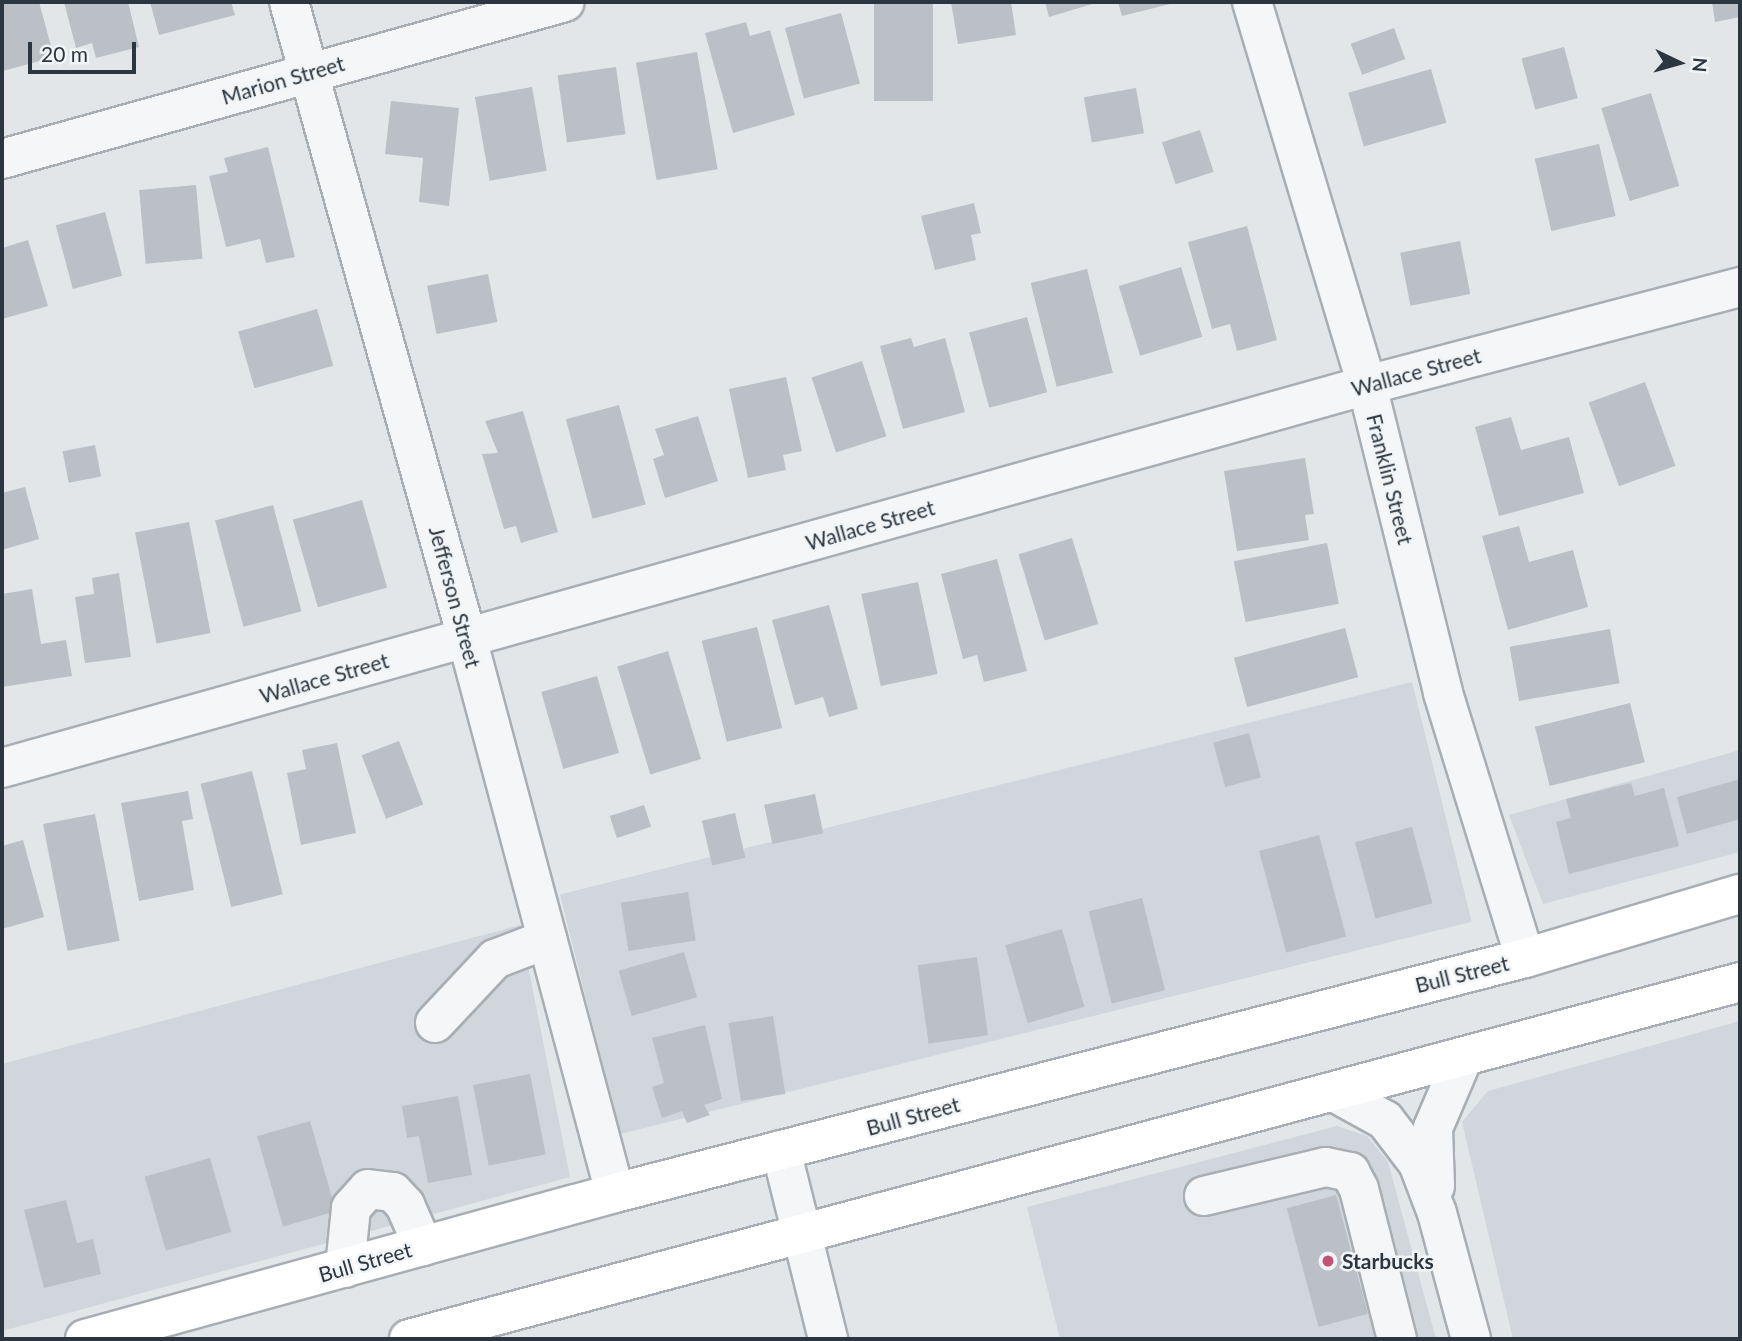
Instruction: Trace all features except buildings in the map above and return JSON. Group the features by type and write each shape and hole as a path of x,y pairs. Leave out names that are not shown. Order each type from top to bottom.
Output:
{"highway":[{"name":"Bull Street","path":"85,1339 615,1193 1525,957 1740,894"},
{"path":"409,1339 1462,1060 1740,982"}],"street":[{"name":"Jefferson Street","path":"289,2 467,638 615,1193"},
{"name":"Marion Street","path":"2,159 565,2"},
{"name":"Franklin Street","path":"1252,2 1367,385 1443,693 1525,957"},
{"name":"Wallace Street","path":"2,768 1367,385 1740,287"},
{"path":"435,1023 495,959 547,939"},
{"path":"1437,1213 1433,1128 1462,1060"},
{"path":"1336,1093 1372,1110 1396,1131 1418,1163 1437,1213 1471,1339"},
{"path":"781,1150 828,1339"},
{"path":"1204,1196 1326,1167 1350,1172 1359,1189 1397,1339"},
{"path":"345,1268 351,1209 368,1189 393,1192 405,1205 423,1246"}],"shaded area":[{"path":"1412,682 1472,922 620,1134 560,894"},
{"path":"1740,750 1740,852 1543,904 1509,815"},
{"path":"520,925 570,1177 2,1331 2,1064"},
{"path":"1740,1021 1740,1339 1513,1339 1462,1122 1488,1091"},
{"path":"1337,1126 1367,1136 1388,1162 1436,1339 1060,1339 1027,1207"}],"place":[{"name":"Starbucks","path":"1328,1261"}]}
